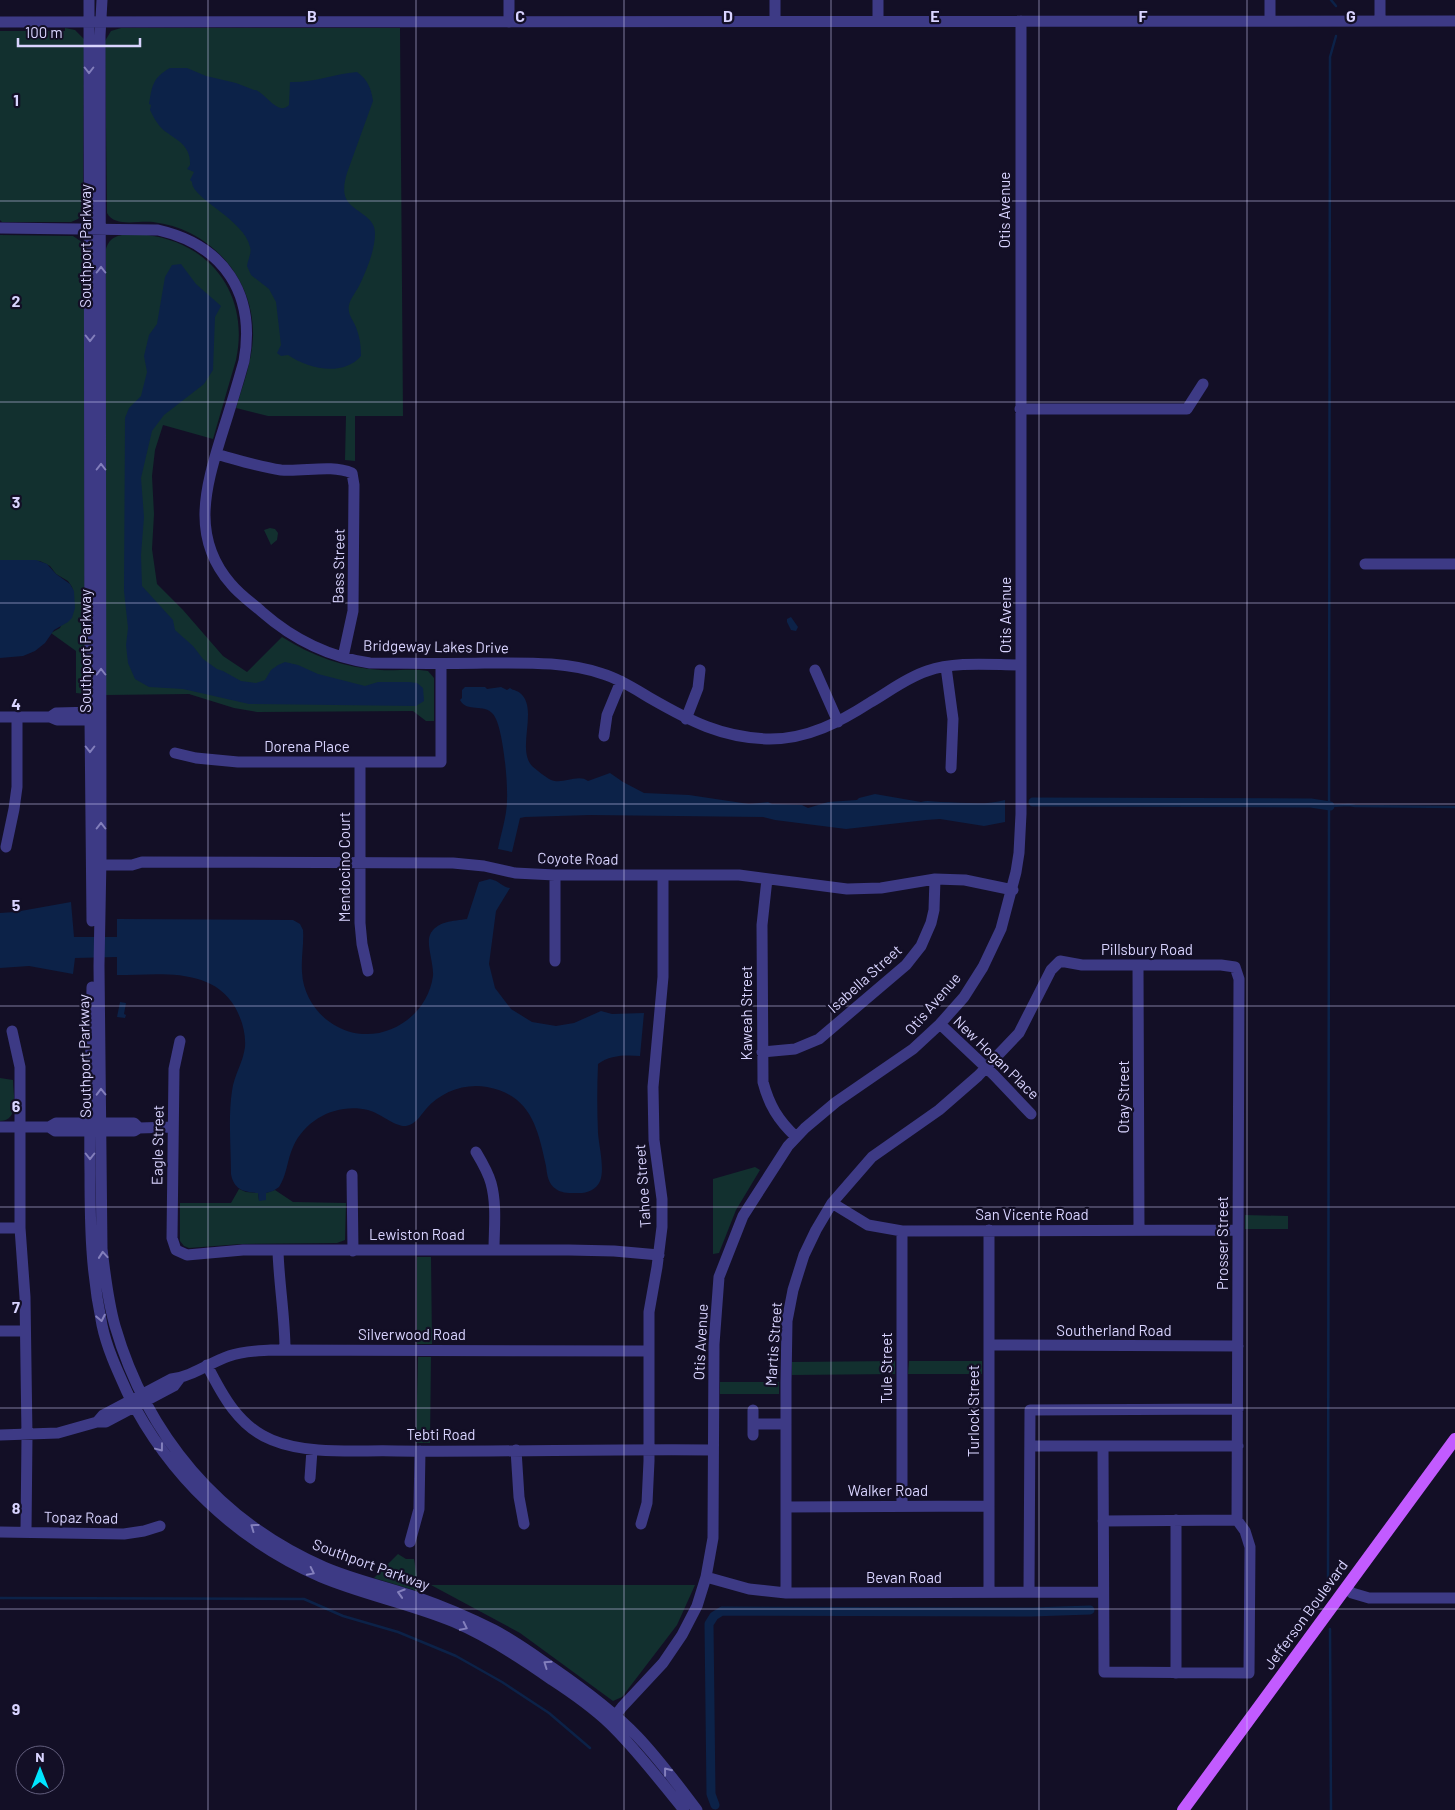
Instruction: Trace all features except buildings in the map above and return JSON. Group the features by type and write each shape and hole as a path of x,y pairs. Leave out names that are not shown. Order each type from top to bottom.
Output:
{"main road":[{"name":"Jefferson Boulevard","path":"1183,1810 1455,1439"}],"street":[{"name":"Southport Parkway","path":"89,0 95,21 96,1128 106,1290 115,1326 134,1380 138,1400 155,1442 176,1469 203,1498 230,1522 260,1544 321,1577 455,1623 491,1640 613,1720 655,1756 697,1810"},
{"name":"Southport Parkway","path":"95,21 102,0"},
{"path":"508,0 509,22"},
{"path":"775,0 775,21"},
{"path":"878,0 878,21"},
{"path":"1270,0 1270,21"},
{"path":"1380,0 1380,21"},
{"name":"Otis Avenue","path":"613,1720 622,1707 663,1663 682,1635 697,1606 706,1577 713,1538 714,1344 719,1277 743,1216 778,1161 796,1137 836,1102 913,1049 940,1024 964,997 983,967 1000,929 1012,890 1019,853 1021,814 1021,21"},
{"path":"0,22 1455,21"},
{"name":"Bridgeway Lakes Drive","path":"0,228 158,230 180,236 200,246 217,260 229,274 245,309 247,346 207,485 204,508 208,538 213,554 231,584 277,625 311,646 343,657 370,663 542,663 573,666 604,674 621,681 686,719 709,729 740,737 771,739 794,737 838,722 914,676 930,670 963,665 1021,665"},
{"path":"1020,409 1187,409 1203,384"},
{"name":"Bass Street","path":"216,454 269,468 284,470 339,470 352,474 354,486 353,612 343,657"},
{"path":"1365,564 1455,564"},
{"name":"Dorena Place","path":"175,753 206,759 238,762 441,762 441,664"},
{"path":"946,667 953,719 951,768"},
{"path":"686,719 698,688 700,670"},
{"path":"815,670 838,722"},
{"path":"604,736 607,715 621,681"},
{"path":"0,717 50,717 56,713 95,716"},
{"path":"6,847 17,787 17,717"},
{"name":"Mendocino Court","path":"360,762 360,923 368,971"},
{"name":"Coyote Road","path":"96,862 132,865 142,862 453,863 484,866 515,873 555,875 739,875 847,889 881,888 935,879 965,880 1012,890"},
{"path":"555,875 555,961"},
{"name":"Tahoe Street","path":"641,1524 647,1503 649,1450 649,1312 662,1227 662,1199 654,1140 654,1087 663,977 663,875"},
{"name":"Kaweah Street","path":"767,879 762,924 763,1082 768,1100 780,1120 796,1137"},
{"name":"Isabella Street","path":"762,1052 795,1049 818,1039 906,965 921,946 930,922 934,910 935,879"},
{"name":"Pillsbury Road","path":"1060,961 1082,965 1221,965 1235,967"},
{"name":"Martis Street","path":"786,1593 788,1321 793,1290 804,1254 832,1204 872,1157 939,1110 978,1076 1020,1033 1051,970 1060,961"},
{"name":"Otay Street","path":"1138,965 1139,1230"},
{"name":"Prosser Street","path":"1235,967 1239,979 1237,1520"},
{"name":"New Hogan Place","path":"940,1024 986,1067 1031,1114"},
{"path":"12,1031 20,1067 20,1228 25,1297 27,1436 26,1532"},
{"name":"Eagle Street","path":"176,1250 172,1238 174,1069 180,1041"},
{"path":"0,1128 49,1127 56,1123 134,1131 139,1128 173,1127"},
{"path":"476,1152 486,1169 491,1183 494,1206 494,1250"},
{"path":"352,1175 353,1251"},
{"name":"San Vicente Road","path":"832,1204 868,1225 902,1231 1238,1230"},
{"path":"0,1228 20,1228"},
{"name":"Turlock Street","path":"989,1230 989,1592"},
{"name":"Tule Street","path":"902,1231 902,1506"},
{"name":"Lewiston Road","path":"176,1250 187,1255 244,1250 494,1250 614,1251 659,1255"},
{"path":"278,1251 285,1350"},
{"path":"0,1331 25,1331"},
{"name":"Southerland Road","path":"990,1345 1238,1346"},
{"name":"Silverwood Road","path":"0,1435 27,1436 58,1433 97,1422 106,1422 138,1400 174,1386 180,1378 230,1356 247,1352 285,1350 648,1351"},
{"name":"Tebti Road","path":"207,1365 222,1396 232,1410 247,1424 270,1440 288,1446 312,1450 713,1450"},
{"path":"1029,1592 1030,1410 1238,1409"},
{"path":"753,1410 753,1430 786,1424"},
{"path":"1030,1446 1238,1446"},
{"path":"1103,1447 1103,1521 1103,1592 1104,1672 1249,1672 1250,1547 1245,1531 1237,1520 1103,1521"},
{"path":"310,1478 312,1450"},
{"path":"516,1450 519,1497 524,1524"},
{"path":"410,1542 419,1509 420,1451"},
{"name":"Walker Road","path":"786,1507 989,1506"},
{"path":"1176,1520 1176,1672"},
{"name":"Topaz Road","path":"0,1532 124,1534 160,1526"},
{"name":"Bevan Road","path":"706,1577 749,1589 786,1593 1103,1592"},
{"path":"1346,1588 1352,1593 1369,1598 1455,1598"},
{"name":"Southport Parkway","path":"613,1720 684,1810"}],"green space":[{"path":"65,28 75,30 84,39 83,213 78,219 71,222 2,222 0,220 0,31 65,31"},
{"path":"121,28 400,28 403,416 355,416 355,461 345,460 346,416 268,416 236,408 251,355 253,337 252,316 238,277 226,260 211,246 193,235 174,227 153,222 121,222 111,218 107,213 105,41 111,31"},
{"path":"128,234 147,235 170,240 190,249 207,261 221,276 231,294 237,314 239,336 236,360 213,439 163,425 155,450 152,476 154,514 152,549 157,584 183,610 223,656 247,672 282,637 305,650 342,664 368,669 428,671 434,678 434,721 426,721 413,711 257,712 234,708 189,694 106,695 106,249 112,239 117,236"},
{"path":"0,235 73,236 82,242 84,247 85,694 76,693 76,651 51,633 60,628 74,595 72,587 68,581 56,574 50,566 40,561 0,560"},
{"path":"275,529 278,533 277,540 271,545 264,530"},
{"path":"0,1078 13,1080 14,1106 10,1117 0,1121"},
{"path":"755,1167 760,1170 736,1210 719,1253 713,1254 713,1179"},
{"path":"239,1189 258,1193 259,1200 266,1193 275,1190 293,1202 346,1203 345,1240 337,1243 241,1244 189,1248 184,1246 180,1241 180,1203 231,1203"},
{"path":"1245,1215 1288,1216 1288,1229 1245,1229"},
{"path":"417,1257 431,1257 432,1344 417,1344"},
{"path":"418,1357 431,1357 430,1443 416,1443"},
{"path":"895,1361 895,1374 792,1375 792,1362"},
{"path":"909,1361 982,1361 982,1374 908,1374"},
{"path":"720,1382 779,1382 779,1394 720,1394"},
{"path":"398,1554 406,1559 414,1559 418,1582 417,1591 374,1578"},
{"path":"431,1585 695,1585 677,1625 622,1697 613,1701 520,1633"}],"water":[{"path":"170,68 187,68 206,76 256,90 272,104 281,108 289,105 290,82 307,81 357,72 366,81 373,101 347,173 344,187 345,196 348,201 371,221 375,233 374,246 368,266 349,305 349,312 357,330 361,349 361,356 354,363 345,367 325,369 305,364 288,355 281,356 277,353 281,345 276,302 269,289 251,275 247,266 250,249 246,237 239,228 194,188 190,180 194,172 187,169 190,165 190,159 186,149 161,127 150,110 151,105 149,104 154,83 160,75"},
{"path":"181,264 196,284 221,306 215,317 213,370 204,384 164,415 152,431 141,478 144,517 141,555 142,586 173,620 175,630 193,646 203,659 217,669 241,681 256,683 265,680 271,670 285,662 298,665 318,674 365,686 378,682 417,683 423,688 424,701 416,706 249,704 183,689 149,687 135,679 128,663 126,645 128,628 124,591 125,418 129,408 141,396 147,372 144,356 149,335 157,324 165,277 172,265"},
{"path":"0,560 36,560 47,564 56,574 70,584 74,591 75,608 72,618 54,630 45,643 35,651 23,656 0,658"},
{"path":"791,617 798,627 796,631 791,630 787,622 787,619"},
{"path":"465,687 485,687 487,689 501,687 507,690 510,688 520,693 528,708 526,750 528,759 532,766 551,780 560,781 580,778 588,781 610,773 644,793 689,795 749,804 768,802 772,804 802,805 808,808 828,802 857,800 875,794 921,802 981,803 1005,800 1005,822 984,826 940,819 846,829 763,817 590,815 525,817 520,818 512,852 498,849 507,806 506,768 500,730 497,720 489,711 463,704 460,700 462,698 462,690"},
{"path":"490,879 510,888 496,911 489,964 495,988 511,1009 532,1022 556,1026 574,1023 601,1011 612,1014 644,1013 640,1056 613,1057 598,1064 598,1124 602,1173 598,1184 588,1192 565,1192 553,1187 548,1179 540,1139 530,1116 523,1106 502,1091 487,1087 470,1086 454,1090 439,1098 415,1122 406,1126 397,1124 368,1110 357,1108 335,1111 324,1115 306,1128 299,1137 291,1152 284,1178 279,1187 266,1193 266,1200 259,1201 258,1193 248,1192 237,1187 231,1174 231,1101 233,1085 245,1042 240,1017 225,994 212,985 198,979 182,976 166,974 117,975 117,957 75,958 73,974 29,966 0,968 0,913 71,902 74,937 117,937 117,919 293,920 300,924 303,930 303,981 305,989 318,1012 331,1023 353,1033 369,1034 384,1032 398,1026 411,1017 429,992 433,976 429,939 433,930 446,922 467,919 479,882"},
{"path":"120,1002 126,1003 125,1018 117,1017"}],"waterway":[{"path":"1331,0 1336,6"},
{"path":"1328,1592 1330,57 1336,36"},
{"path":"1033,802 1311,803 1330,806"},
{"path":"1330,806 1455,807"},
{"path":"0,1598 304,1599 343,1616 398,1632 456,1656 502,1682 549,1713 590,1748"},
{"path":"715,1805 711,1794 709,1624 714,1616 722,1611 1032,1612 1090,1610"},
{"path":"1330,1629 1331,1810"}]}
